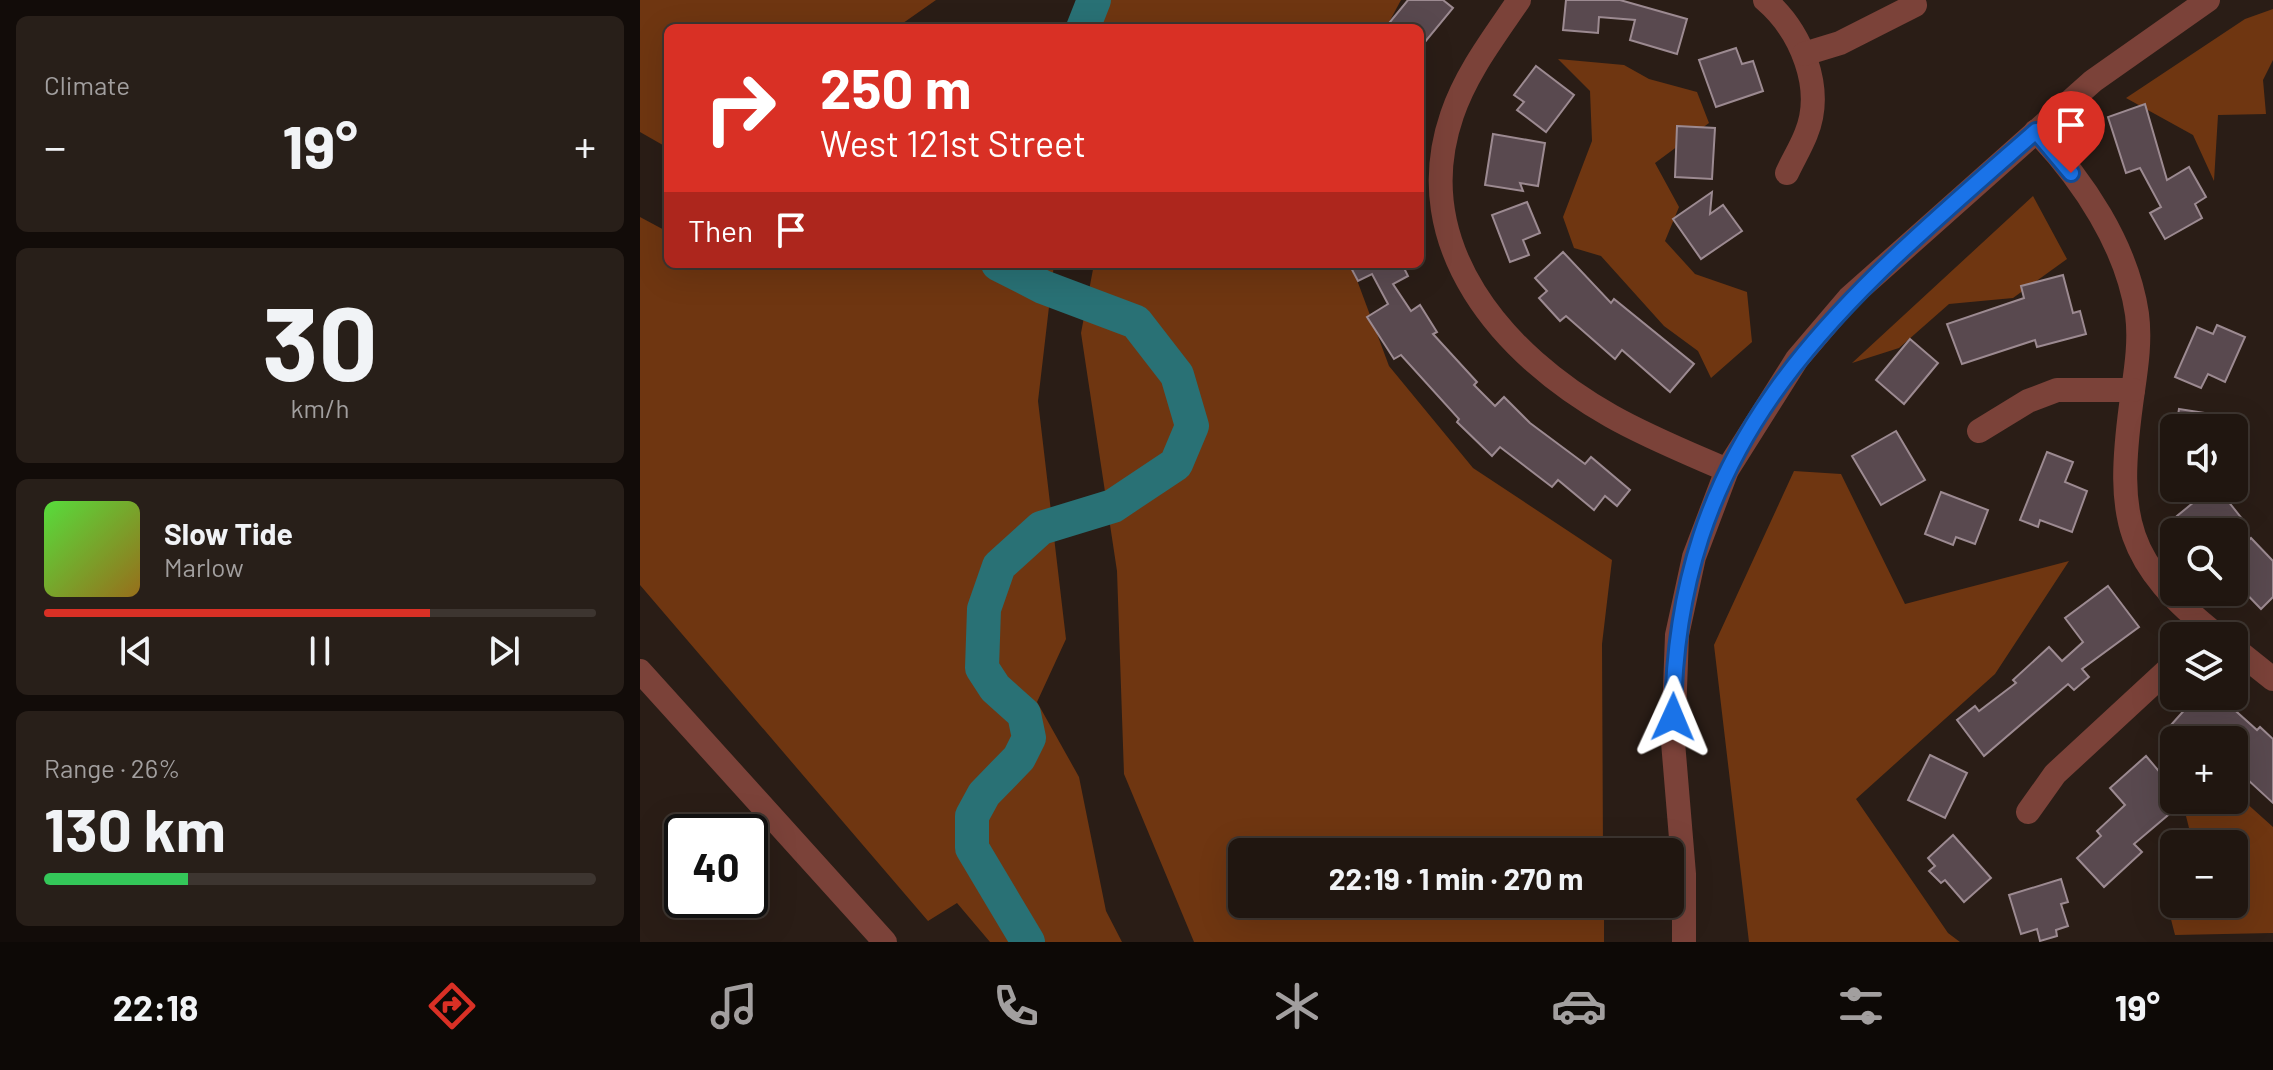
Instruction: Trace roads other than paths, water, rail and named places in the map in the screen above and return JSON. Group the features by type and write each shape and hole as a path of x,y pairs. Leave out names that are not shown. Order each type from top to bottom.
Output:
{"street":[{"path":"1519,0 1474,68 1451,118 1442,161 1441,192 1460,269 1478,302 1501,329 1569,388 1609,415 1727,470"},
{"path":"1765,0 1791,28 1804,54 1812,106 1807,132 1787,173"},
{"path":"1684,942 1684,874 1673,742 1677,635 1694,557 1727,470 1797,359 1880,268 2132,50 2208,0"},
{"path":"1804,54 1866,32 1915,5"},
{"path":"2036,131 2057,152 2112,236 2131,283 2137,317 2133,390 2123,465 2125,507 2136,544 2151,573 2196,622"},
{"path":"1979,431 2028,401 2057,390 2133,390"},
{"path":"2248,659 2273,679"},
{"path":"640,671 885,942"},
{"path":"2028,812 2055,774 2160,677"}],"waterway":[{"path":"1085,24 1094,0"},
{"path":"1006,268 1043,287 1136,322 1177,375 1192,426 1176,464 1113,506 1041,528 999,566 984,609 982,668 995,688 1024,714 1029,738 1019,758 984,794 972,816 972,848 1028,942"}]}
